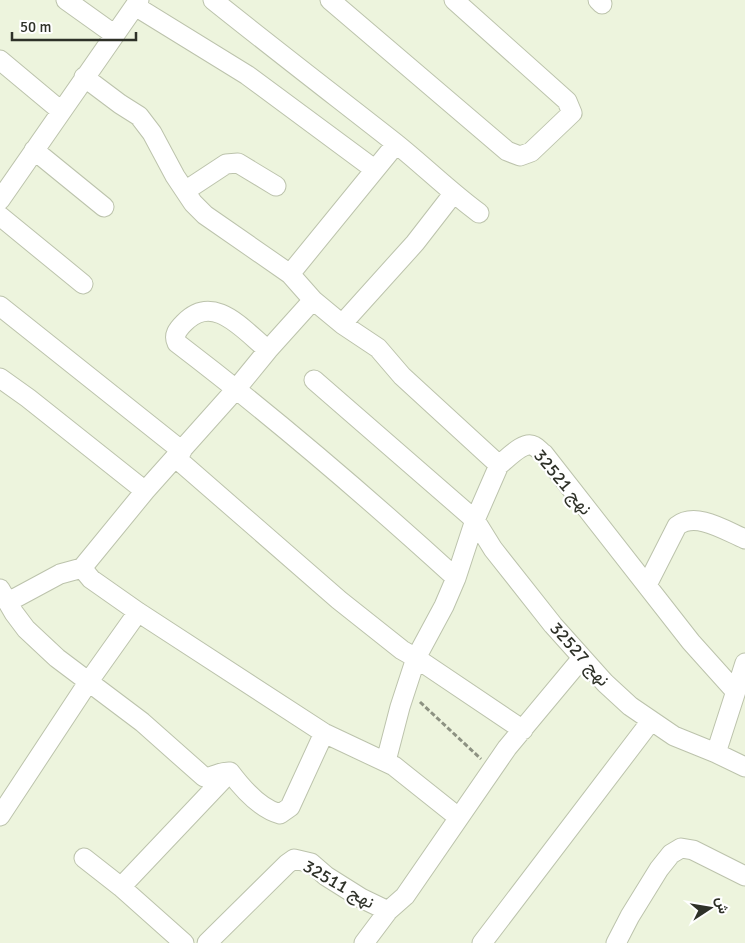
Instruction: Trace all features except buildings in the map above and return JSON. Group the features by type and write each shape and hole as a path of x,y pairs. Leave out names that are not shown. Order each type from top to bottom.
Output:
{"street":[{"path":"66,0 115,35"},
{"path":"213,0 396,144 453,194 479,213"},
{"path":"330,0 507,152 520,156 531,152 572,113 567,101 454,0"},
{"path":"0,200 137,3 247,75 374,169"},
{"path":"0,60 61,111"},
{"path":"84,77 139,116 152,133 175,176 193,203 205,215 290,274 313,300 342,324 378,348 402,376 499,465 475,520 456,578 416,658 386,762"},
{"path":"290,274 396,144"},
{"path":"34,150 104,207"},
{"path":"185,191 226,164 238,163 276,186"},
{"path":"342,324 415,243 453,194"},
{"path":"0,216 83,284"},
{"path":"230,772 204,777 142,722 57,658 26,629 4,596 60,574 82,568 313,300"},
{"path":"0,306 179,454 339,600 402,650 522,730"},
{"path":"268,350 223,314 212,310 201,311 189,317 179,328 176,337 177,343 237,388 384,512 456,578"},
{"path":"0,378 146,492"},
{"name":"نهج 32527","path":"314,380 475,520 498,557 553,625 582,658 630,706 674,736 745,767"},
{"name":"نهج 32521","path":"499,465 516,450 528,444 534,445 544,454 691,642 735,691"},
{"path":"647,585 677,526 682,522 690,520 699,521 745,539"},
{"path":"82,568 91,579 138,612 324,732 386,762 458,817"},
{"path":"0,816 89,681 138,612"},
{"name":"نهج 32511","path":"207,943 294,859 311,863 326,876 361,898 388,911 404,896 458,817 522,730 582,658"},
{"path":"716,753 745,663"},
{"path":"482,943 651,721"},
{"path":"230,772 238,784 258,802 280,814 290,807 324,732"},
{"path":"121,887 230,772"},
{"path":"616,943 659,869 671,854 681,848 693,850 745,876"},
{"path":"84,858 121,887 184,943"},
{"path":"366,942 388,911"}],"path":[{"path":"406,689 493,769"}]}
